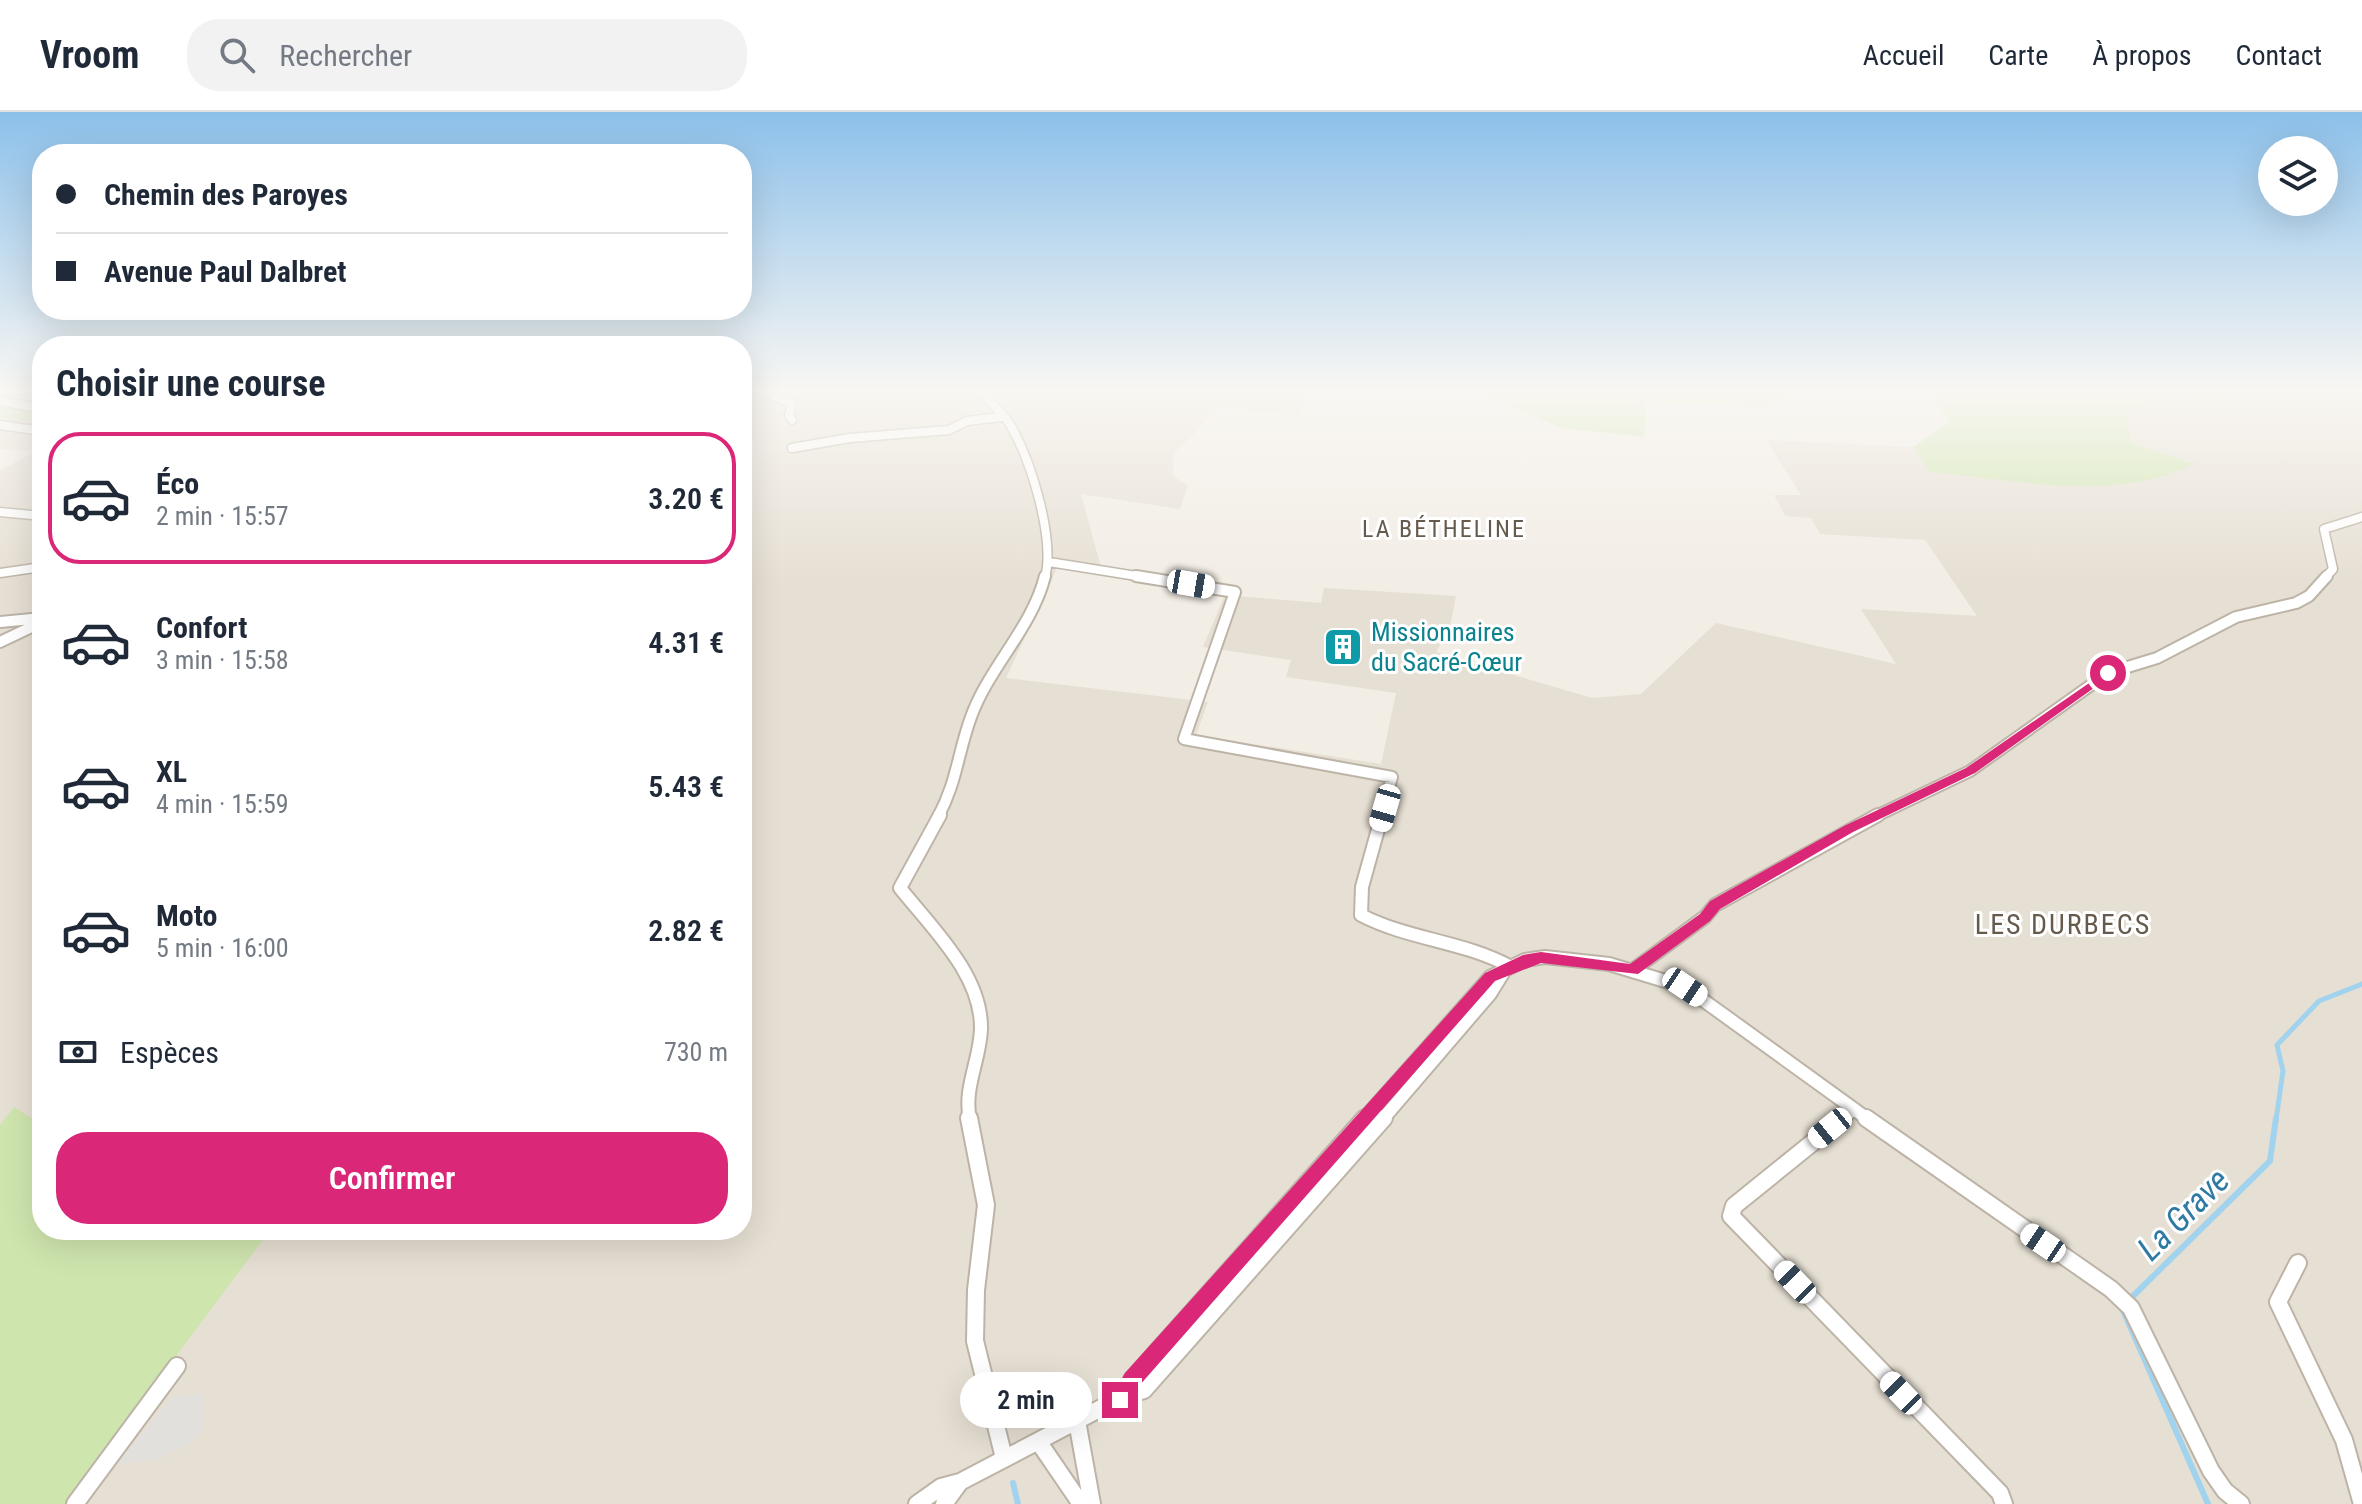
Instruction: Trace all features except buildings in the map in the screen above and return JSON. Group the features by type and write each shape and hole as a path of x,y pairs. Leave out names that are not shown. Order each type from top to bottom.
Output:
{"street":[{"path":"1004,1458 975,1341 976,1290 986,1205 966,1101 981,1028 967,971 900,888 946,803 960,766 970,719 985,686 1040,597 1049,562 1042,526 1042,502 1023,454"},
{"path":"0,512 32,515"},
{"path":"1633,970 1705,917 1715,905 1848,829 1970,771 2108,673 2157,658 2236,617 2296,603 2309,596 2333,569 2324,529 2362,517"},
{"path":"1049,562 1235,592 1184,739 1392,777 1362,887 1361,915 1410,932 1491,953 1507,970"},
{"path":"0,573 32,568"},
{"path":"0,622 32,620"},
{"path":"0,642 32,625"},
{"path":"917,1504 941,1487 960,1482 1126,1395 1144,1390 1222,1292 1386,1105 1490,994 1507,970 1541,958 1633,970 1657,976 1696,995 2111,1289 2131,1308 2211,1471 2241,1504"},
{"path":"1854,1109 1734,1206 1731,1216 2000,1493 2004,1504"},
{"path":"2298,1263 2278,1302 2344,1440 2362,1504"},
{"path":"75,1504 177,1366"},
{"path":"1077,1421 1092,1504"},
{"path":"1038,1441 1081,1504"},
{"path":"944,1504 960,1482"}],"shaded area":[{"path":"32,454 32,1240 752,1240 753,455 1173,454 1173,476 1188,486 1180,509 1081,494 1103,575 1057,568 1006,678 1208,702 1196,735 1381,764 1396,693 1286,677 1291,660 1203,647 1225,595 1321,603 1324,588 1456,596 1450,627 1436,652 1592,698 1641,694 1716,623 1896,664 1861,609 1977,616 1925,540 1820,534 1811,518 1785,516 1774,495 1801,495 1775,454 1918,454 1929,472 2192,463 2165,454 2362,454 2362,1504 0,1504 0,471"},
{"path":"204,1394 203,1430 190,1444 160,1458 116,1465 172,1397"}],"green space":[{"path":"1918,454 2165,454 2194,464 2163,476 2098,486 2063,486 1929,472"},
{"path":"14,1107 32,1119 32,1240 263,1240 66,1504 0,1504 0,1125"}],"waterway":[{"name":"La Grave","path":"2276,1120 2283,1071 2277,1045 2319,1001 2362,984"},
{"name":"La Grave","path":"2128,1301 2270,1161 2276,1118"},
{"name":"La Grave","path":"2122,1308 2208,1504"},
{"path":"1013,1483 1018,1504"}],"place":[{"name":"Missionnaires du Sacré-Cœur","path":"1343,647"}],"district":[{"name":"LA BÉTHELINE","path":"1444,529"},
{"name":"LES DURBECS","path":"2063,924"}],"route":[{"path":"1120,1400 1126,1395 1132,1380 1490,977 1529,959 1541,958 1568,959 1633,970 1705,917 1715,905 1848,829 1970,771 2108,673"}]}
